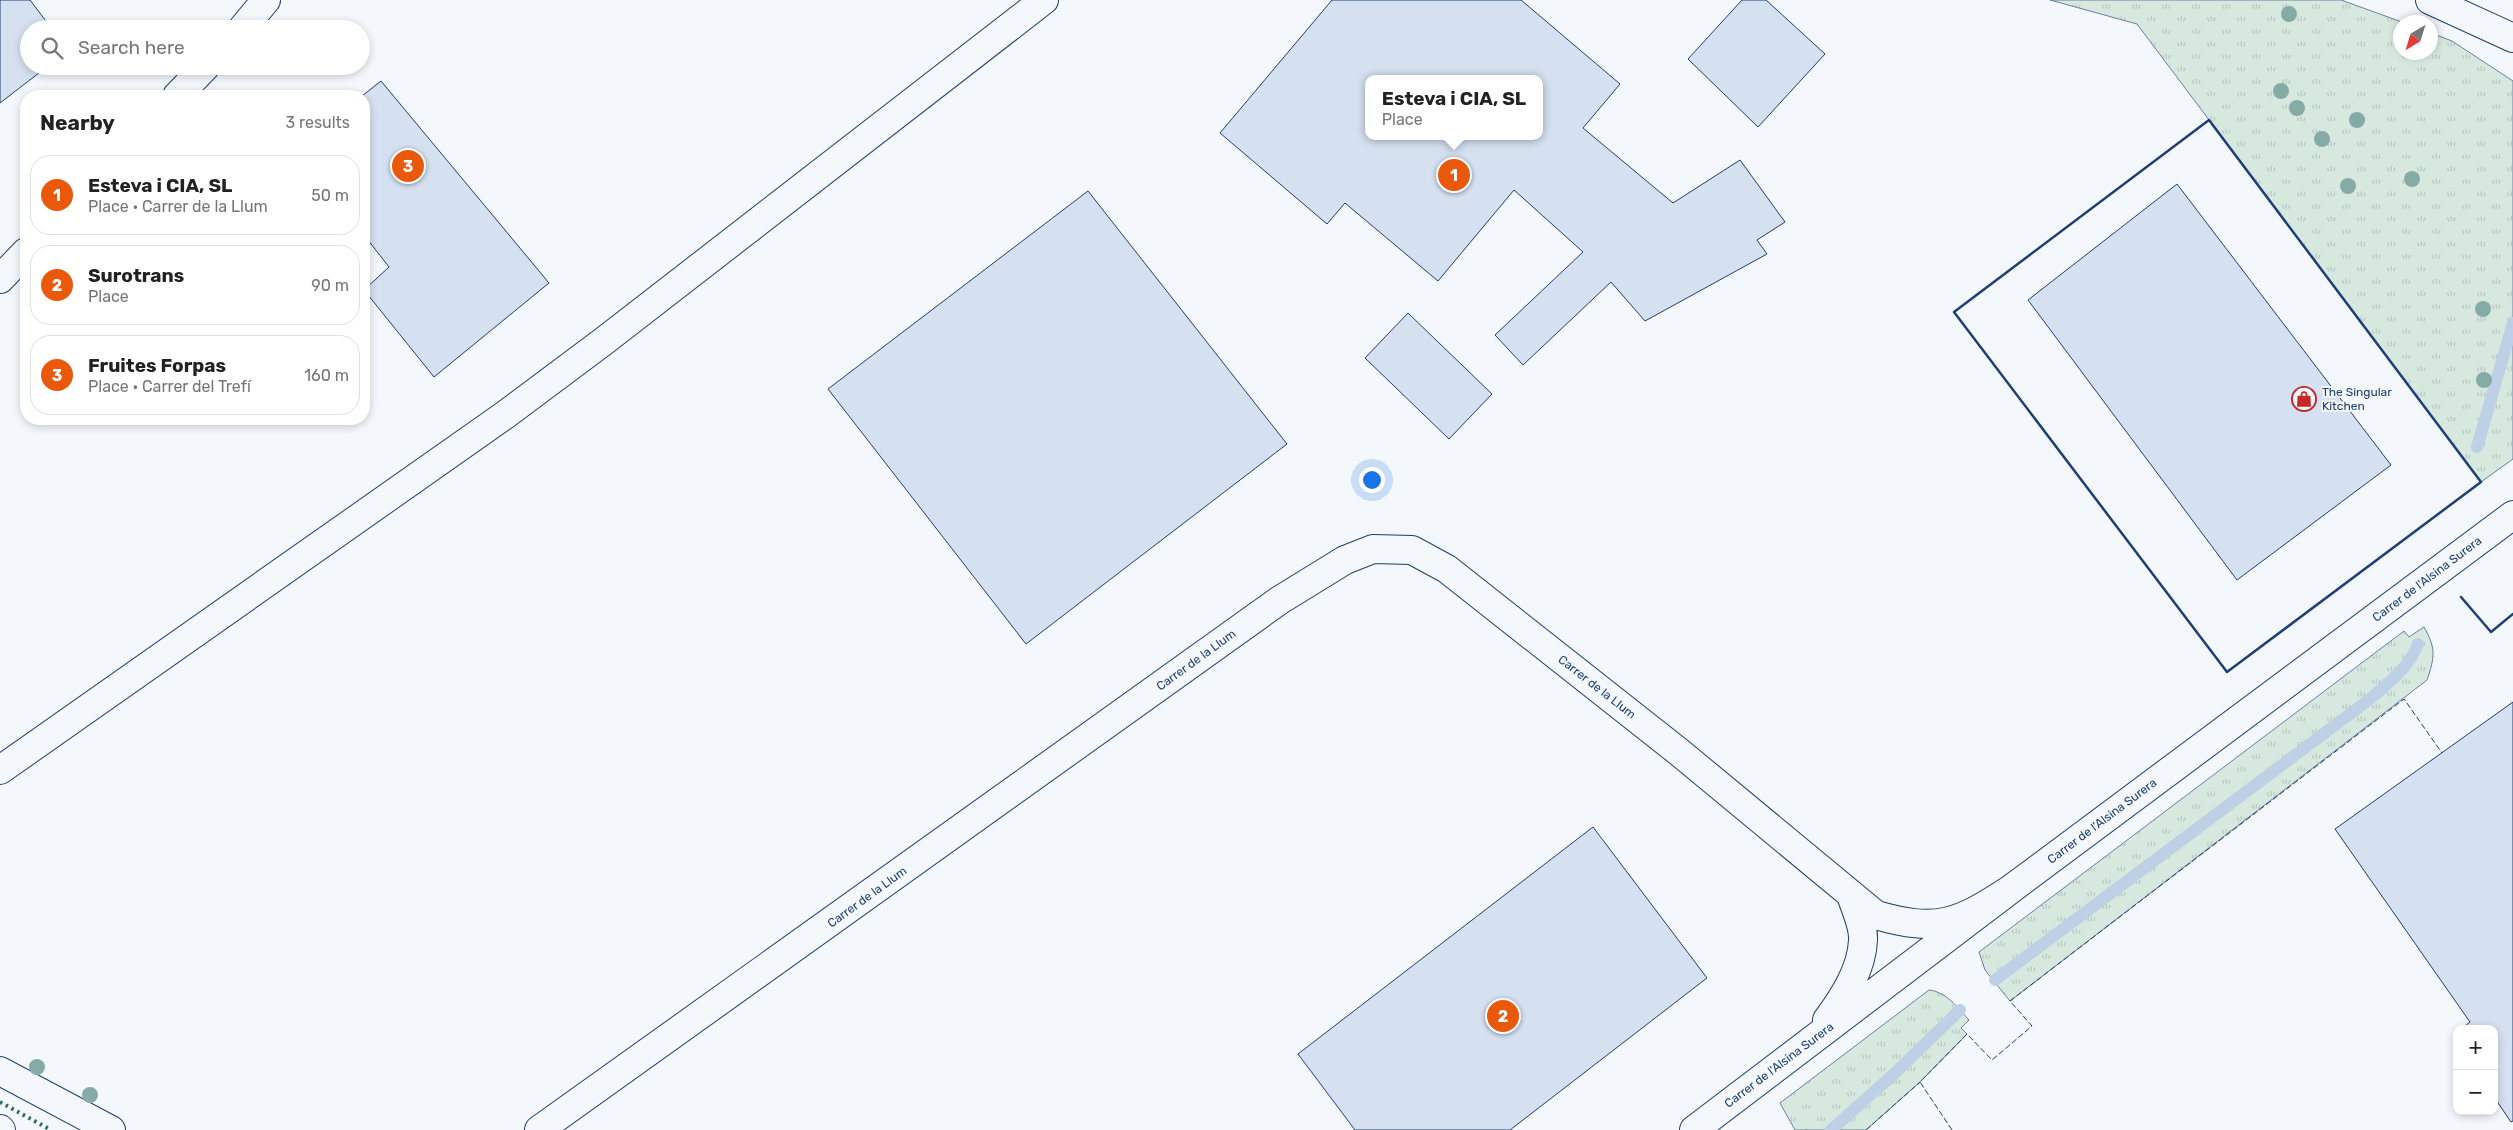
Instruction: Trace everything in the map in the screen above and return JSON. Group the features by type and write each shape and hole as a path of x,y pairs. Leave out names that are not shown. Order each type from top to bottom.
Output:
{"street":[{"path":"249,20 266,0"},
{"path":"0,770 505,415 604,341 1044,0"},
{"path":"2430,0 2513,38"},
{"path":"183,90 197,75"},
{"path":"0,280 20,258"},
{"name":"Carrer de l'Alsina Surera","path":"1694,1130 2011,889 2513,515"},
{"name":"Carrer de la Llum","path":"539,1130 1280,600 1344,560 1373,549 1412,550 1447,569 1671,746 1876,915 1906,924 1934,925 1956,921 2011,889"},
{"path":"1808,1044 1844,997 1858,964 1864,938 1851,895"},
{"path":"0,1071 111,1130"}],"green space":[{"path":"2050,0 2341,0 2393,19 2393,60 2438,60 2438,36 2452,41 2513,81 2513,459 2481,482 2137,24"},
{"path":"2424,627 2431,641 2433,653 2432,665 2427,680 2010,1001 1985,970 1979,952 2404,631 2409,637"},
{"path":"1929,990 1947,997 1969,1020 1961,1028 1967,1034 1920,1082 1866,1130 1795,1130 1780,1103"}],"building":[{"path":"0,0 30,0 45,20 20,20 20,75 36,75 0,103"},
{"path":"1332,0 1521,0 1620,84 1583,128 1673,203 1740,160 1785,222 1757,240 1767,254 1645,321 1611,282 1523,365 1495,335 1583,252 1514,190 1438,281 1345,203 1327,224 1220,133"},
{"path":"1742,0 1766,0 1825,54 1758,127 1688,59"},
{"path":"381,81 549,283 434,377 370,297 370,284 389,267 370,243 370,90"},
{"path":"2177,184 2391,465 2237,580 2028,300"},
{"path":"1088,191 1287,444 1026,644 828,389"},
{"path":"1408,313 1492,394 1449,439 1365,358"},
{"path":"2513,702 2513,1121 2511,1122 2498,1103 2498,1025 2466,1025 2470,1022 2335,829"},
{"path":"1593,827 1707,978 1510,1130 1355,1130 1298,1054"}],"waterway":[{"path":"2477,447 2513,323"},
{"path":"1995,980 2370,699 2404,667 2418,644"},
{"path":"1831,1130 1895,1073 1960,1010"}],"hedge":[{"path":"0,1102 51,1130"}],"fence":[{"path":"1952,1130 1920,1082 1967,1034 1992,1060 2032,1026 2010,1001 2404,699 2442,753"},
{"path":"1866,1130 1920,1082"}],"wall":[{"path":"2209,120 2481,482 2227,672 1954,312 2209,120"},
{"path":"2461,597 2491,632 2513,614"}],"place":[{"name":"Fruites Forpas","path":"408,166"},
{"name":"Esteva i CIA, SL","path":"1454,175"},
{"name":"The Singular Kitchen","path":"2304,399"},
{"name":"Surotrans","path":"1503,1016"}]}
